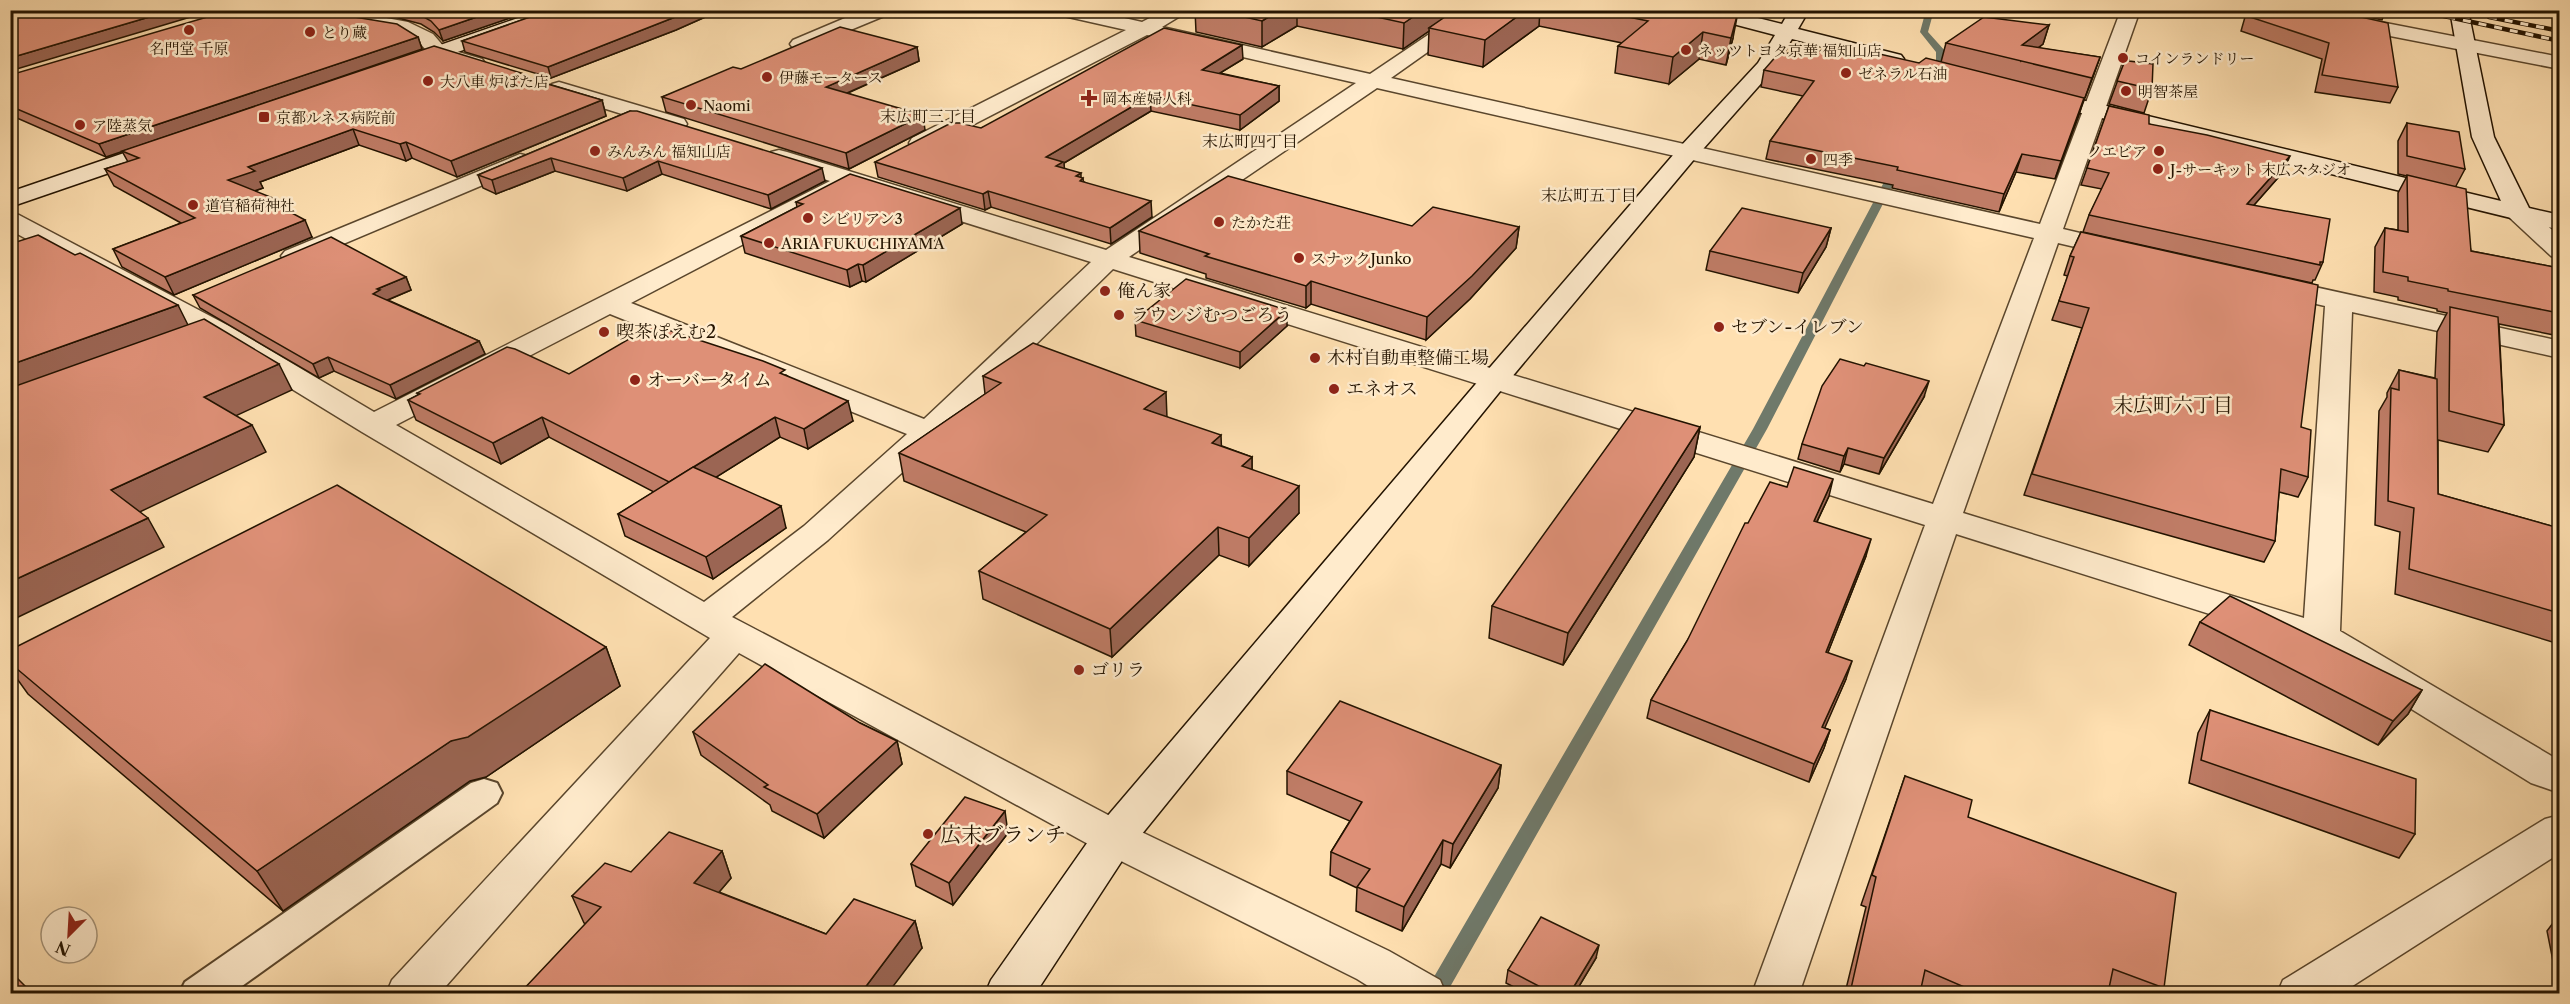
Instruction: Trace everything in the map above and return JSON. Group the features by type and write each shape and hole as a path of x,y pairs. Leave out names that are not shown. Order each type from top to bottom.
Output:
{"street":[{"path":"291,10 337,15 408,28 432,45 493,69"},
{"path":"382,72 432,45 509,10"},
{"path":"392,50 432,45 561,10"},
{"path":"775,54 882,10"},
{"path":"1062,10 2143,255"},
{"path":"373,425 1180,10"},
{"path":"410,993 720,627 816,533 928,432 1108,260 1478,10"},
{"path":"1702,10 1794,22 1914,64"},
{"path":"1775,993 1944,517 2131,10"},
{"path":"2287,10 2559,63"},
{"path":"2459,10 2483,137 2519,213 2559,251"},
{"path":"1008,993 1114,838 1496,378 1688,152 1766,66 1794,22"},
{"path":"537,82 693,129"},
{"path":"2016,90 2559,223"},
{"path":"604,126 669,99"},
{"path":"67,159 168,125"},
{"path":"10,200 190,138"},
{"path":"761,151 2321,636 2545,772 2559,778"},
{"path":"273,265 538,153"},
{"path":"10,220 185,302 219,332 373,425 720,627 1114,838 1373,965 1423,993"},
{"path":"2247,279 2559,350"},
{"path":"2321,636 2339,301"},
{"path":"609,304 928,432"},
{"path":"186,344 219,332"},
{"path":"2300,993 2559,831"}],"lane":[{"path":"199,993 484,793"}],"building":[{"path":"10,10 173,10 10,58"},
{"path":"231,10 312,10 397,24 418,37 99,144 10,106 10,75"},
{"path":"407,10 497,10 439,30 431,21"},
{"path":"550,10 693,10 548,67 462,41"},
{"path":"1214,10 1280,10 1262,21"},
{"path":"1345,10 1423,10 1404,23"},
{"path":"1455,10 1526,10 1485,40 1429,28"},
{"path":"1594,10 1732,10 1738,12 1731,38 1703,32 1673,57 1618,46 1648,21"},
{"path":"2249,10 2330,10 2388,23 2398,87 2322,75 2329,43 2247,16"},
{"path":"1984,17 2049,25 2022,45 2100,57 2092,78 1946,43"},
{"path":"840,27 917,47 826,87 923,115 846,153 662,97 733,67 741,69"},
{"path":"1164,28 1242,45 1202,70 1279,86 1240,115 1150,96 1046,157 1063,162 1056,166 1081,173 1076,176 1083,178 1080,181 1151,201 1110,228 988,191 983,194 875,162 951,123 981,128"},
{"path":"434,46 521,73 517,75 602,100 451,161 406,142 400,144 353,129 248,167 255,171 228,180 280,201 273,203 305,220 165,277 113,249 195,218 105,169 139,158 122,151"},
{"path":"1853,48 1919,63 1926,58 2084,98 2061,161 2022,154 2004,194 1897,170 1898,167 1770,141 1814,81 1764,70 1778,54"},
{"path":"2126,58 2129,58 2129,61 2153,64 2152,89 2117,81"},
{"path":"2109,106 2149,115 2149,124 2207,135 2290,156 2247,204 2330,219 2323,262 2320,262 2320,265 2089,215 2109,173 2087,168"},
{"path":"630,111 637,111 822,168 768,195 658,161 623,178 551,158 492,180 478,175"},
{"path":"2407,123 2459,132 2465,169 2407,156"},
{"path":"850,174 960,208 863,265 858,264 847,270 741,236 803,204 796,202"},
{"path":"2407,175 2466,189 2471,251 2559,268 2559,313 2448,291 2448,289 2408,281 2408,277 2383,272 2385,228 2408,232"},
{"path":"1228,176 1412,226 1433,207 1519,227 1472,276 1427,317 1311,281 1306,286 1205,256 1209,254 1139,231"},
{"path":"1742,208 1831,228 1803,273 1710,251"},
{"path":"2081,232 2318,285 2301,427 2311,430 2308,477 2281,469 2275,541 2032,474 2089,308 2059,301 2074,257 2070,256"},
{"path":"38,235 75,255 80,253 178,305 10,365 10,244"},
{"path":"331,237 406,277 377,289 380,290 373,294 479,341 390,385 328,357 313,364 193,295"},
{"path":"1186,279 1287,310 1240,352 1135,320"},
{"path":"2450,307 2498,317 2504,425 2449,411"},
{"path":"204,319 279,364 204,397 252,425 111,490 148,518 10,582 10,388"},
{"path":"653,325 763,361 785,370 780,373 848,401 804,429 775,417 669,482 542,417 493,443 408,400 420,394 417,393 507,347 569,374"},
{"path":"1033,343 1166,392 1144,409 1221,435 1212,443 1252,457 1242,466 1299,486 1249,538 1218,527 1110,629 979,571 1047,515 899,453 1001,383 983,376"},
{"path":"1840,359 1864,366 1866,363 1929,381 1884,458 1848,448 1844,456 1802,444 1822,386"},
{"path":"2399,370 2437,379 2438,494 2559,528 2559,613 2409,569 2414,508 2388,501 2391,388 2399,390"},
{"path":"1635,408 1700,427 1568,633 1492,606"},
{"path":"693,467 781,506 706,557 618,514"},
{"path":"1794,467 1833,479 1814,521 1871,539 1826,652 1852,661 1822,727 1830,730 1814,764 1651,700 1687,641 1745,523 1748,523 1770,482 1787,487"},
{"path":"337,485 606,647 468,737 451,741 257,871 10,663 10,650"},
{"path":"2230,596 2422,690 2393,721 2200,622"},
{"path":"765,664 860,723 897,741 817,814 764,787 768,785 693,732"},
{"path":"1340,701 1501,765 1453,844 1443,840 1404,907 1357,887 1370,869 1331,852 1362,802 1287,771"},
{"path":"2210,710 2416,779 2415,834 2201,760"},
{"path":"1905,776 1972,800 1968,817 2176,893 2164,988 2113,969 2108,993 1978,993 1925,970 1920,993 1850,993 1876,877 1872,875"},
{"path":"965,797 1005,811 949,883 911,864"},
{"path":"669,832 722,851 694,883 826,934 854,899 915,921 861,993 520,993 601,907 572,896 605,863 631,872"},
{"path":"1541,917 1599,945 1570,993 1552,993 1508,970"},
{"path":"10,971 32,993 10,993"}],"waterway":[{"path":"1930,10 1924,32 1941,52 1941,79"},
{"path":"1434,994 1760,429 1897,167"}],"railway":[{"path":"2416,10 2560,41"},
{"path":"2489,17 2560,31"}],"place":[{"name":"名門堂 千原","path":"189,30"},
{"name":"とり蔵","path":"310,32"},
{"name":"ネッツトヨタ京華 福知山店","path":"1686,50"},
{"name":"コインランドリー","path":"2123,58"},
{"name":"ゼネラル石油","path":"1846,73"},
{"name":"伊藤モータース","path":"767,77"},
{"name":"大八車 炉ばた店","path":"428,81"},
{"name":"明智茶屋","path":"2126,91"},
{"name":"岡本産婦人科","path":"1089,98"},
{"name":"Naomi","path":"691,105"},
{"name":"京都ルネス病院前","path":"264,117"},
{"name":"ア陸蒸気","path":"80,125"},
{"name":"みんみん 福知山店","path":"595,151"},
{"name":"ノエビア","path":"2159,151"},
{"name":"四季","path":"1811,159"},
{"name":"J-サーキット 末広スタジオ","path":"2158,169"},
{"name":"道官稲荷神社","path":"193,205"},
{"name":"シビリアン3","path":"808,218"},
{"name":"たかた荘","path":"1219,222"},
{"name":"ARIA FUKUCHIYAMA","path":"769,243"},
{"name":"スナックJunko","path":"1299,258"},
{"name":"俺ん家","path":"1105,291"},
{"name":"ラウンジむつごろう","path":"1119,315"},
{"name":"セブン-イレブン","path":"1719,327"},
{"name":"喫茶ぽえむ2","path":"604,332"},
{"name":"木村自動車整備工場","path":"1315,358"},
{"name":"オーバータイム","path":"635,380"},
{"name":"エネオス","path":"1334,389"},
{"name":"ゴリラ","path":"1079,670"},
{"name":"広末ブランチ","path":"928,834"}],"district":[{"name":"末広町三丁目","path":"928,116"},
{"name":"末広町四丁目","path":"1250,141"},
{"name":"末広町五丁目","path":"1589,195"},
{"name":"末広町六丁目","path":"2173,405"}]}
